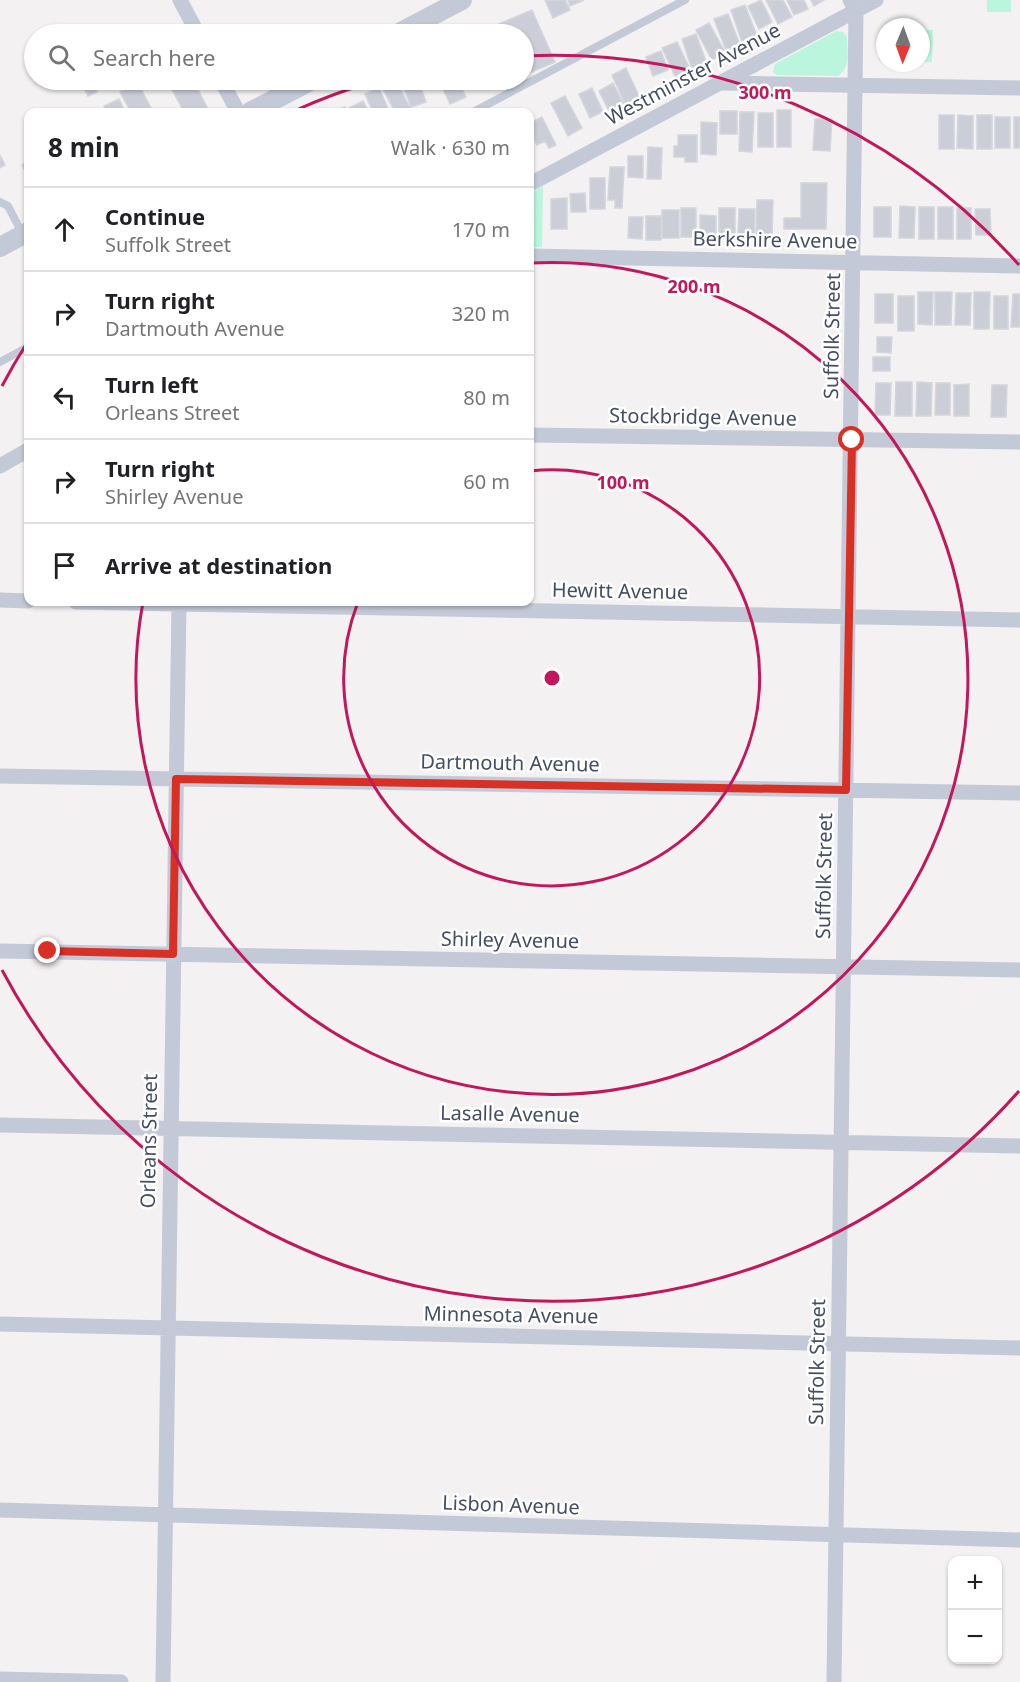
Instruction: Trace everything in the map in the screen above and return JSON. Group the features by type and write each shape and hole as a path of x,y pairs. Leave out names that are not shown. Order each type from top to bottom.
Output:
{"street":[{"path":"180,0 193,24"},
{"path":"416,24 462,0"},
{"name":"Westminster Avenue","path":"534,182 720,83 853,5 876,0"},
{"name":"Suffolk Street","path":"834,1682 852,440 855,85 853,5"},
{"path":"720,83 1020,88"},
{"path":"226,90 236,108"},
{"path":"258,108 293,90"},
{"path":"0,247 24,234"},
{"name":"Berkshire Avenue","path":"534,256 1020,266"},
{"name":"Stockbridge Avenue","path":"534,435 1020,442"},
{"path":"0,466 24,452"},
{"path":"0,600 24,601"},
{"name":"Orleans Street","path":"164,1682 179,606"},
{"name":"Hewitt Avenue","path":"357,606 1020,620"},
{"name":"Dartmouth Avenue","path":"0,776 1020,793"},
{"name":"Shirley Avenue","path":"0,951 1020,970"},
{"name":"Lasalle Avenue","path":"0,1125 1020,1146"},
{"name":"Minnesota Avenue","path":"0,1324 1020,1348"},
{"name":"Lisbon Avenue","path":"0,1510 1020,1540"},
{"path":"0,1679 121,1682"}],"lane":[{"path":"534,80 685,0"},
{"path":"481,108 515,90"},
{"path":"0,202 8,206 24,230"},
{"path":"0,362 24,349"}],"green space":[{"path":"987,0 1011,0 1011,12 987,12"},
{"path":"930,30 933,30 932,62 930,62"},
{"path":"836,31 843,32 847,37 848,53 847,64 838,76 777,75 773,72 775,64"},
{"path":"543,186 542,247 534,247 534,192"}],"building":[{"path":"545,0 565,0 570,10 553,18"},
{"path":"568,0 584,0 570,6"},
{"path":"761,0 772,22 759,29 748,6"},
{"path":"766,0 783,0 792,17 778,24"},
{"path":"787,0 804,0 808,9 794,15"},
{"path":"811,0 824,0 814,6"},
{"path":"745,5 757,36 742,42 731,10"},
{"path":"532,10 555,62 534,71 534,24 499,24"},
{"path":"728,14 740,45 726,50 714,19"},
{"path":"709,23 725,52 712,60 696,30"},
{"path":"696,34 707,64 692,69 682,39"},
{"path":"677,42 690,69 675,76 662,48"},
{"path":"661,51 668,70 653,76 646,57"},
{"path":"626,68 640,98 625,104 612,75"},
{"path":"613,83 624,105 610,113 599,91"},
{"path":"592,88 603,112 590,118 579,94"},
{"path":"85,90 96,90 97,92 88,96"},
{"path":"142,90 151,108 129,108 120,92"},
{"path":"172,90 198,90 207,108 182,108"},
{"path":"380,90 388,108 371,108 365,94"},
{"path":"384,90 401,90 410,108 393,108"},
{"path":"405,90 422,90 426,102 411,107"},
{"path":"444,90 463,90 466,97 450,104"},
{"path":"565,96 582,128 568,136 551,103"},
{"path":"119,99 123,108 105,108 104,106"},
{"path":"363,101 367,108 349,108"},
{"path":"777,110 791,110 791,147 777,147"},
{"path":"720,111 737,111 737,134 720,134"},
{"path":"740,112 754,112 752,152 739,151"},
{"path":"758,113 773,113 773,147 758,147"},
{"path":"939,115 954,115 954,149 939,149"},
{"path":"958,115 973,116 973,149 957,148"},
{"path":"977,115 992,115 992,149 977,149"},
{"path":"542,117 556,145 549,148 545,141 537,145 534,139 534,121"},
{"path":"995,117 1010,117 1010,148 995,148"},
{"path":"1014,117 1020,117 1020,148 1014,148"},
{"path":"815,119 832,119 830,151 813,150"},
{"path":"701,122 717,123 716,155 701,154"},
{"path":"678,135 697,135 697,162 685,162 685,157 674,157 674,146 678,146"},
{"path":"648,147 662,148 661,179 647,179"},
{"path":"0,155 5,165 0,168"},
{"path":"628,156 643,156 643,178 628,177"},
{"path":"610,167 624,167 622,208 615,208 615,200 608,200"},
{"path":"590,178 605,178 605,209 590,209"},
{"path":"801,183 827,183 826,229 784,229 784,218 801,218"},
{"path":"585,193 586,212 571,212 570,194"},
{"path":"567,198 567,229 551,229 551,199"},
{"path":"757,200 773,200 772,235 756,235"},
{"path":"900,206 915,207 914,238 899,238"},
{"path":"874,207 891,207 891,237 874,237"},
{"path":"919,207 934,207 934,239 919,239"},
{"path":"938,207 953,207 953,239 938,239"},
{"path":"681,208 696,208 696,237 681,237"},
{"path":"719,208 735,208 735,238 719,238"},
{"path":"957,208 971,208 971,239 957,239"},
{"path":"739,209 755,209 754,238 738,237"},
{"path":"975,209 990,209 991,235 976,235"},
{"path":"662,210 679,210 679,238 662,238"},
{"path":"700,215 716,216 716,237 700,237"},
{"path":"646,216 661,216 661,240 646,240"},
{"path":"629,217 643,217 642,239 628,238"},
{"path":"918,292 933,292 932,325 918,324"},
{"path":"935,292 952,292 951,325 935,325"},
{"path":"974,292 990,292 989,329 974,329"},
{"path":"956,293 971,293 970,325 955,325"},
{"path":"875,294 893,294 893,323 875,323"},
{"path":"1013,294 1020,294 1020,327 1011,327"},
{"path":"898,296 914,296 914,331 898,331"},
{"path":"994,296 1008,296 1008,329 994,329"},
{"path":"877,337 892,337 891,353 877,352"},
{"path":"873,357 890,357 890,371 873,371"},
{"path":"896,382 912,382 912,416 895,416"},
{"path":"917,382 932,383 931,416 916,416"},
{"path":"876,383 891,383 890,415 875,415"},
{"path":"936,383 950,383 950,415 935,415"},
{"path":"969,384 969,416 954,416 954,385"},
{"path":"992,385 1007,385 1006,417 991,417"}],"route":[{"path":"48,951 173,954 176,779 846,790 852,440"}]}
